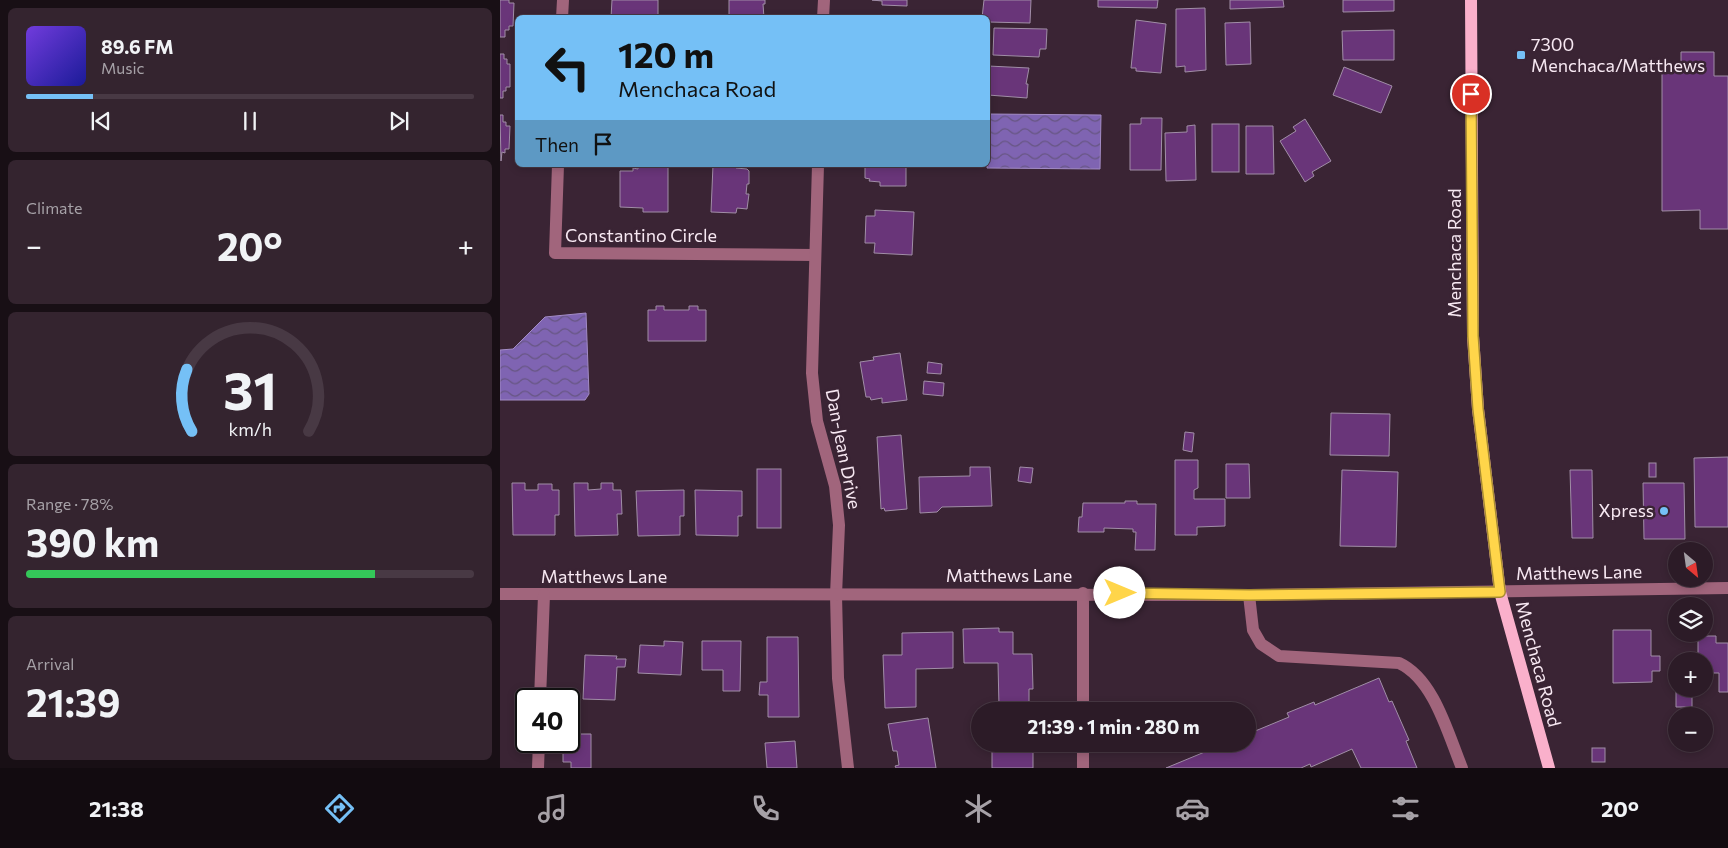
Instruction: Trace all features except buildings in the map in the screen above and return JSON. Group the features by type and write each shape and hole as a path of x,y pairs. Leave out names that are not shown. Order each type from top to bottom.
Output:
{"main road":[{"name":"Menchaca Road","path":"1471,0 1473,336 1478,409 1500,592 1549,768"}],"street":[{"path":"562,15 563,0"},
{"path":"823,15 824,0"},
{"name":"Constantino Circle","path":"558,167 555,253 814,255"},
{"name":"Dan-Jean Drive","path":"818,167 812,373 818,421 835,486 839,525 836,595 838,678 848,768"},
{"name":"Matthews Lane","path":"500,594 836,595 1083,593 1249,595 1728,588"},
{"path":"1083,593 1083,702"},
{"path":"540,688 544,595"},
{"path":"1249,595 1253,630 1261,644 1279,656 1399,663 1409,668 1421,678 1432,698 1462,768"},
{"path":"1083,752 1084,768"},
{"path":"538,768 539,753"}],"water":[{"path":"990,114 1101,115 1100,169 987,168 990,167"},
{"path":"586,313 589,394 585,400 500,400 500,350 513,349 545,317"}],"place":[{"name":"7300 Menchaca/Matthews","path":"1521,55"},
{"name":"Xpress","path":"1664,511"}],"route":[{"path":"1120,593 1249,595 1500,592 1478,409 1473,336 1471,94"}]}
